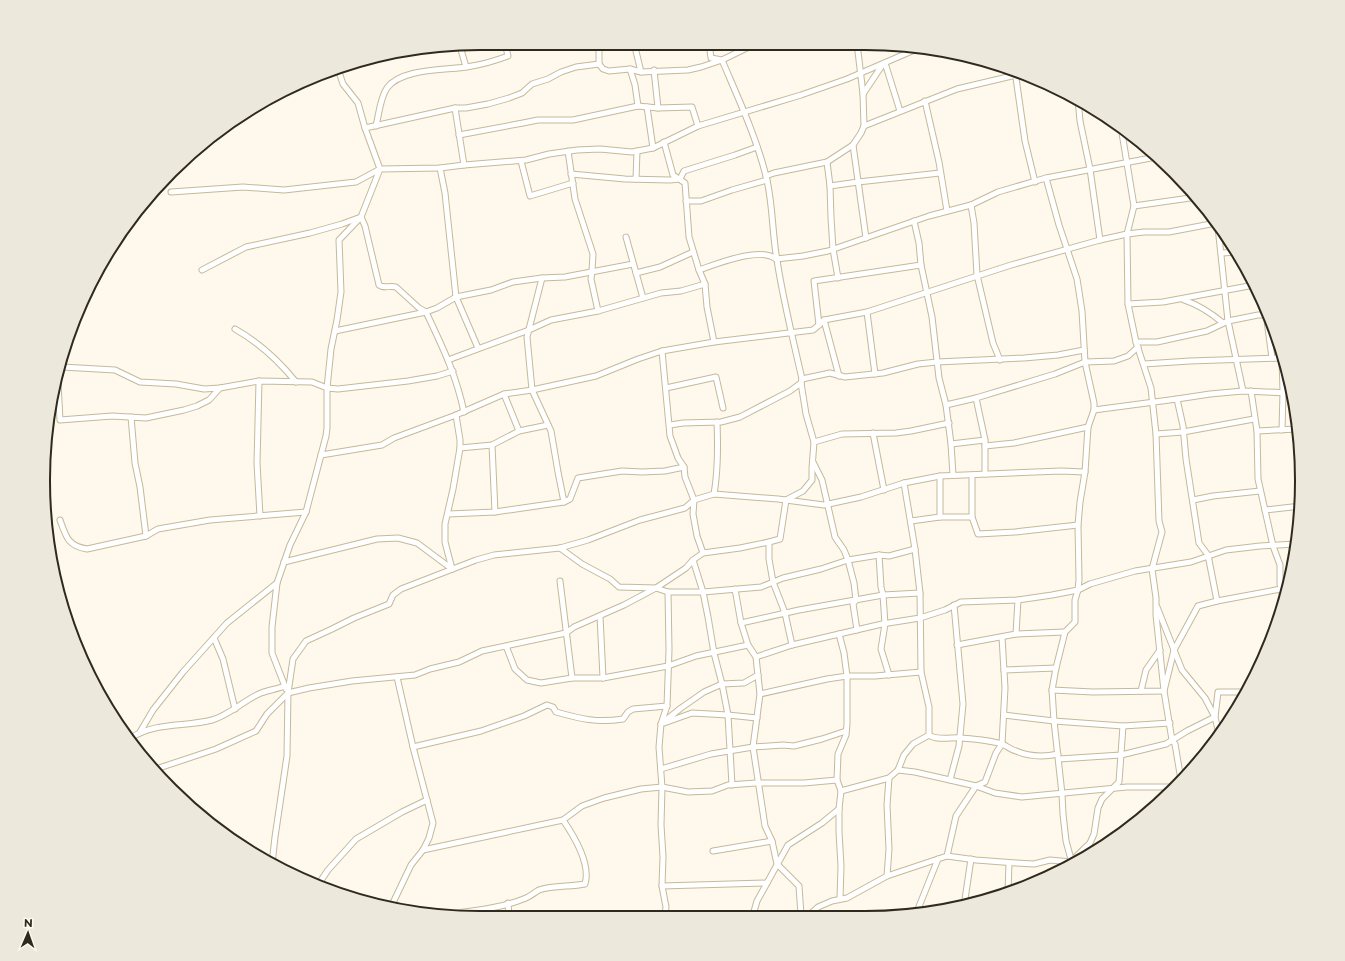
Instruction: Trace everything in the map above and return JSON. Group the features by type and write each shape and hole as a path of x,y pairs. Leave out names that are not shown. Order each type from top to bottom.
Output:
{"street":[{"path":"376,126 384,93 398,78 411,74 466,67 508,56 507,50"},
{"path":"599,50 599,64 603,69 609,71 630,69 641,72 654,70 688,70 722,60 743,50"},
{"path":"636,50 641,72"},
{"path":"710,50 711,58 722,60"},
{"path":"686,201 701,202 767,178 774,173 827,162 854,145 864,126 863,94 858,50"},
{"path":"461,51 466,67"},
{"path":"171,192 243,187 284,190 330,186 356,182 380,169 440,168 521,161 568,151 600,149 636,151 653,148 698,126 801,95 847,79 908,53"},
{"path":"722,60 744,111 767,178 776,258 782,292 792,332 806,414 814,442 812,480 803,491 786,500"},
{"path":"863,94 885,63"},
{"path":"885,63 900,111"},
{"path":"365,128 455,108 466,108 488,104 522,93 532,84 561,72 576,67 599,64"},
{"path":"630,69 635,85 638,106"},
{"path":"654,70 658,108"},
{"path":"288,693 272,653 272,627 277,583 290,545 306,512 327,428 327,388 331,349 341,292 339,240 361,217 380,169 365,128 358,103 343,84 340,74"},
{"path":"864,126 957,89 1008,75"},
{"path":"1017,78 1025,141 1035,182"},
{"path":"924,101 939,162 947,211"},
{"path":"459,136 523,122 538,120 573,120 638,106 658,108 692,107 698,126"},
{"path":"647,107 653,148"},
{"path":"1079,107 1080,121 1090,169 1100,240"},
{"path":"455,108 464,165"},
{"path":"1124,137 1134,206 1127,234 1128,304 1137,345 1151,388 1153,403 1156,434 1159,521 1162,532 1152,569 1164,691 1172,740 1175,744 1180,773"},
{"path":"664,142 673,175 684,183 689,237 705,284 707,307 714,342"},
{"path":"854,145 866,238"},
{"path":"680,179 684,171 757,147"},
{"path":"568,151 571,174 581,218 593,254 591,278 598,311"},
{"path":"636,151 636,179"},
{"path":"699,270 734,258 752,254 771,255 776,258 803,256 834,249 914,221 971,205 998,192 1046,178 1149,158"},
{"path":"521,161 530,196 573,183"},
{"path":"827,162 830,186 831,218 838,278"},
{"path":"440,168 445,193 456,297 478,348"},
{"path":"571,174 575,173 597,177 636,179 680,179"},
{"path":"830,186 940,173"},
{"path":"1046,178 1066,249 1077,279 1082,311 1085,362 1092,389 1094,410 1088,427 1085,472 1078,525 1080,557 1078,590 1075,600 1075,622 1065,632 1052,690 1062,794 1062,814 1066,842 1071,858"},
{"path":"1134,206 1188,197"},
{"path":"971,205 977,275 992,343 1000,360"},
{"path":"202,270 246,247 310,234 361,217"},
{"path":"361,217 365,226 379,285 384,287 391,285 396,287 419,308 426,312 453,371 459,388 464,412"},
{"path":"914,221 919,243 920,265 928,293 939,378 949,423 953,474"},
{"path":"320,456 382,445 394,438 464,412 504,394 532,390 596,376 662,351 714,342 813,330 824,320 867,312 928,293 977,275 1100,240 1127,234 1169,232 1211,225"},
{"path":"626,237 643,298"},
{"path":"1220,238 1228,321 1243,391"},
{"path":"636,273 660,267 693,252"},
{"path":"1222,253 1229,252"},
{"path":"335,331 426,312 437,308 456,297 491,290 513,282 542,278 565,277 633,264"},
{"path":"819,325 814,281 920,265"},
{"path":"542,278 527,337 532,390 551,431 564,502"},
{"path":"448,360 529,330 551,320 598,311 661,293 681,291 705,284"},
{"path":"1128,304 1183,299 1248,285"},
{"path":"1183,299 1197,304 1209,311 1223,324"},
{"path":"867,312 875,374"},
{"path":"946,405 976,398 1055,374 1085,362 1114,361 1128,356 1137,345 1207,331 1228,321 1261,315"},
{"path":"824,320 839,376"},
{"path":"235,329 245,335 284,366 296,382"},
{"path":"1269,335 1272,358"},
{"path":"670,425 717,422 740,417 790,391 801,381 830,373 845,377 883,373 918,364 1000,360 1058,355 1084,350"},
{"path":"662,351 670,436 678,458 684,467 685,477 694,500 697,536 703,553"},
{"path":"1144,364 1277,358"},
{"path":"66,367 116,370 140,382 176,384 204,389 220,388 259,381 312,382 327,388 338,389 437,376 453,371"},
{"path":"666,388 716,377 723,408"},
{"path":"1282,430 1283,380"},
{"path":"259,381 257,463 260,516"},
{"path":"59,395 60,420 86,417 146,418 184,410 209,400 220,388"},
{"path":"1094,410 1210,394 1243,391 1283,392"},
{"path":"1251,391 1257,431 1258,479 1273,546 1280,565 1281,588"},
{"path":"504,394 520,431"},
{"path":"976,398 985,440 985,474"},
{"path":"1177,399 1199,543 1208,555 1217,601"},
{"path":"452,569 445,542 445,524 457,472 460,448 456,415"},
{"path":"131,417 135,463 140,487 146,536"},
{"path":"1156,434 1183,432 1254,419"},
{"path":"714,494 718,450 717,422"},
{"path":"814,442 842,434 911,431 949,423"},
{"path":"460,448 492,445 520,431 548,425"},
{"path":"985,446 1014,443 1088,427"},
{"path":"1257,431 1292,429"},
{"path":"873,433 884,490"},
{"path":"951,444 985,440"},
{"path":"492,445 495,512"},
{"path":"813,462 822,480 829,505 835,537 844,550 848,560 854,583 856,600 853,604 857,630"},
{"path":"448,514 495,512 564,502 570,498 578,478 622,470 642,472 684,467"},
{"path":"273,857 287,756 288,693 293,659 306,641 354,618 389,604 393,595 401,589 452,569 494,555 560,548 588,540 640,520 685,508 694,500 714,494 829,505 904,483 953,474 972,475 1061,471 1085,472"},
{"path":"972,475 972,517 978,534 1015,532 1078,525"},
{"path":"940,476 940,516"},
{"path":"904,483 911,521 920,593 921,672 929,708 929,735"},
{"path":"1193,500 1213,496 1260,491"},
{"path":"160,768 216,749 256,731 268,714 288,693 352,681 415,675 430,669 459,662 482,651 566,633 574,627 600,616 656,588 686,568 693,560 703,553 780,539 786,500"},
{"path":"1265,510 1294,507"},
{"path":"60,520 68,540 78,547 88,549 146,536 158,530 210,520 306,512"},
{"path":"911,521 940,516 972,517"},
{"path":"284,562 377,539 398,538 417,543 452,569"},
{"path":"769,542 769,559 773,582 785,613 792,645"},
{"path":"756,657 792,645 885,624 920,618 966,602 1018,600 1078,590 1090,584 1135,571 1191,562 1226,550 1290,544"},
{"path":"560,548 582,564 610,579 619,587 656,588 668,592 702,592 761,587 783,578 821,569 848,560 879,555 889,556 915,549"},
{"path":"879,555 885,624 881,649 889,675"},
{"path":"693,560 702,592 728,715 732,785"},
{"path":"560,581 572,678"},
{"path":"140,732 154,710 183,672 227,623 277,583"},
{"path":"735,589 741,623 748,645 756,657 760,694 754,747 765,826 772,841 777,864 799,886 801,911"},
{"path":"1164,691 1174,650 1198,606 1281,589"},
{"path":"666,911 662,886 662,787 659,747 661,724 667,706 668,592"},
{"path":"741,623 785,613 882,595 920,593"},
{"path":"1016,634 1018,600"},
{"path":"950,780 959,746 963,704 954,605"},
{"path":"1156,605 1182,670 1205,698 1215,717 1218,726"},
{"path":"600,616 603,678"},
{"path":"957,645 1016,634 1065,632"},
{"path":"839,634 844,653 847,676 846,735 838,754 837,780 841,791 839,809 841,866 840,900"},
{"path":"947,856 956,816 976,786 985,782 1002,744 1004,715 1004,670 1002,637"},
{"path":"214,638 223,659 235,709"},
{"path":"506,646 515,669 527,680 541,683 572,678 603,678 668,666 696,656 714,654 748,645"},
{"path":"1141,691 1146,670 1160,650"},
{"path":"1004,670 1056,668"},
{"path":"760,694 847,676 889,675 921,672"},
{"path":"661,724 704,692 722,684 744,683 758,675"},
{"path":"393,902 411,865 423,850 429,838 433,823 413,747 397,677"},
{"path":"134,736 140,732 174,725 213,720 261,694 285,686"},
{"path":"1052,690 1093,692 1164,691"},
{"path":"1215,717 1218,692 1239,692"},
{"path":"413,747 480,731 524,716 547,705 553,707 556,712 586,720 607,722 623,719 628,712 633,709 667,706"},
{"path":"661,724 692,714 728,715 757,718"},
{"path":"1004,715 1054,721 1123,726 1170,723"},
{"path":"929,735 934,738 960,737 1002,744 1015,751 1030,755 1059,757 1120,755 1166,744 1186,731 1215,717"},
{"path":"1081,852 1090,843 1094,834 1098,808 1102,799 1119,782 1123,726"},
{"path":"661,769 729,750 783,745 794,746 846,731"},
{"path":"841,791 889,778 898,770 904,755 913,744 929,735"},
{"path":"898,770 914,772 976,786 996,793 1022,797 1127,787 1167,787"},
{"path":"887,876 889,849 887,805 889,778"},
{"path":"423,850 563,820 582,806 604,798 641,789 662,787 688,792 712,791 732,785 759,783 804,783 837,780"},
{"path":"321,880 328,870 356,839 402,812 427,800"},
{"path":"754,911 756,901 788,845 822,823 839,809"},
{"path":"474,911 508,904 527,898 539,890 585,884 588,876 581,854 572,833 563,820"},
{"path":"714,851 772,841"},
{"path":"813,911 818,907 832,901 847,898 887,876 947,856 971,860 1009,863 1034,864 1050,860 1065,861"},
{"path":"919,907 938,859"},
{"path":"965,899 971,860"},
{"path":"1008,886 1009,863"},
{"path":"662,886 767,883"},
{"path":"508,904 509,911"}]}
